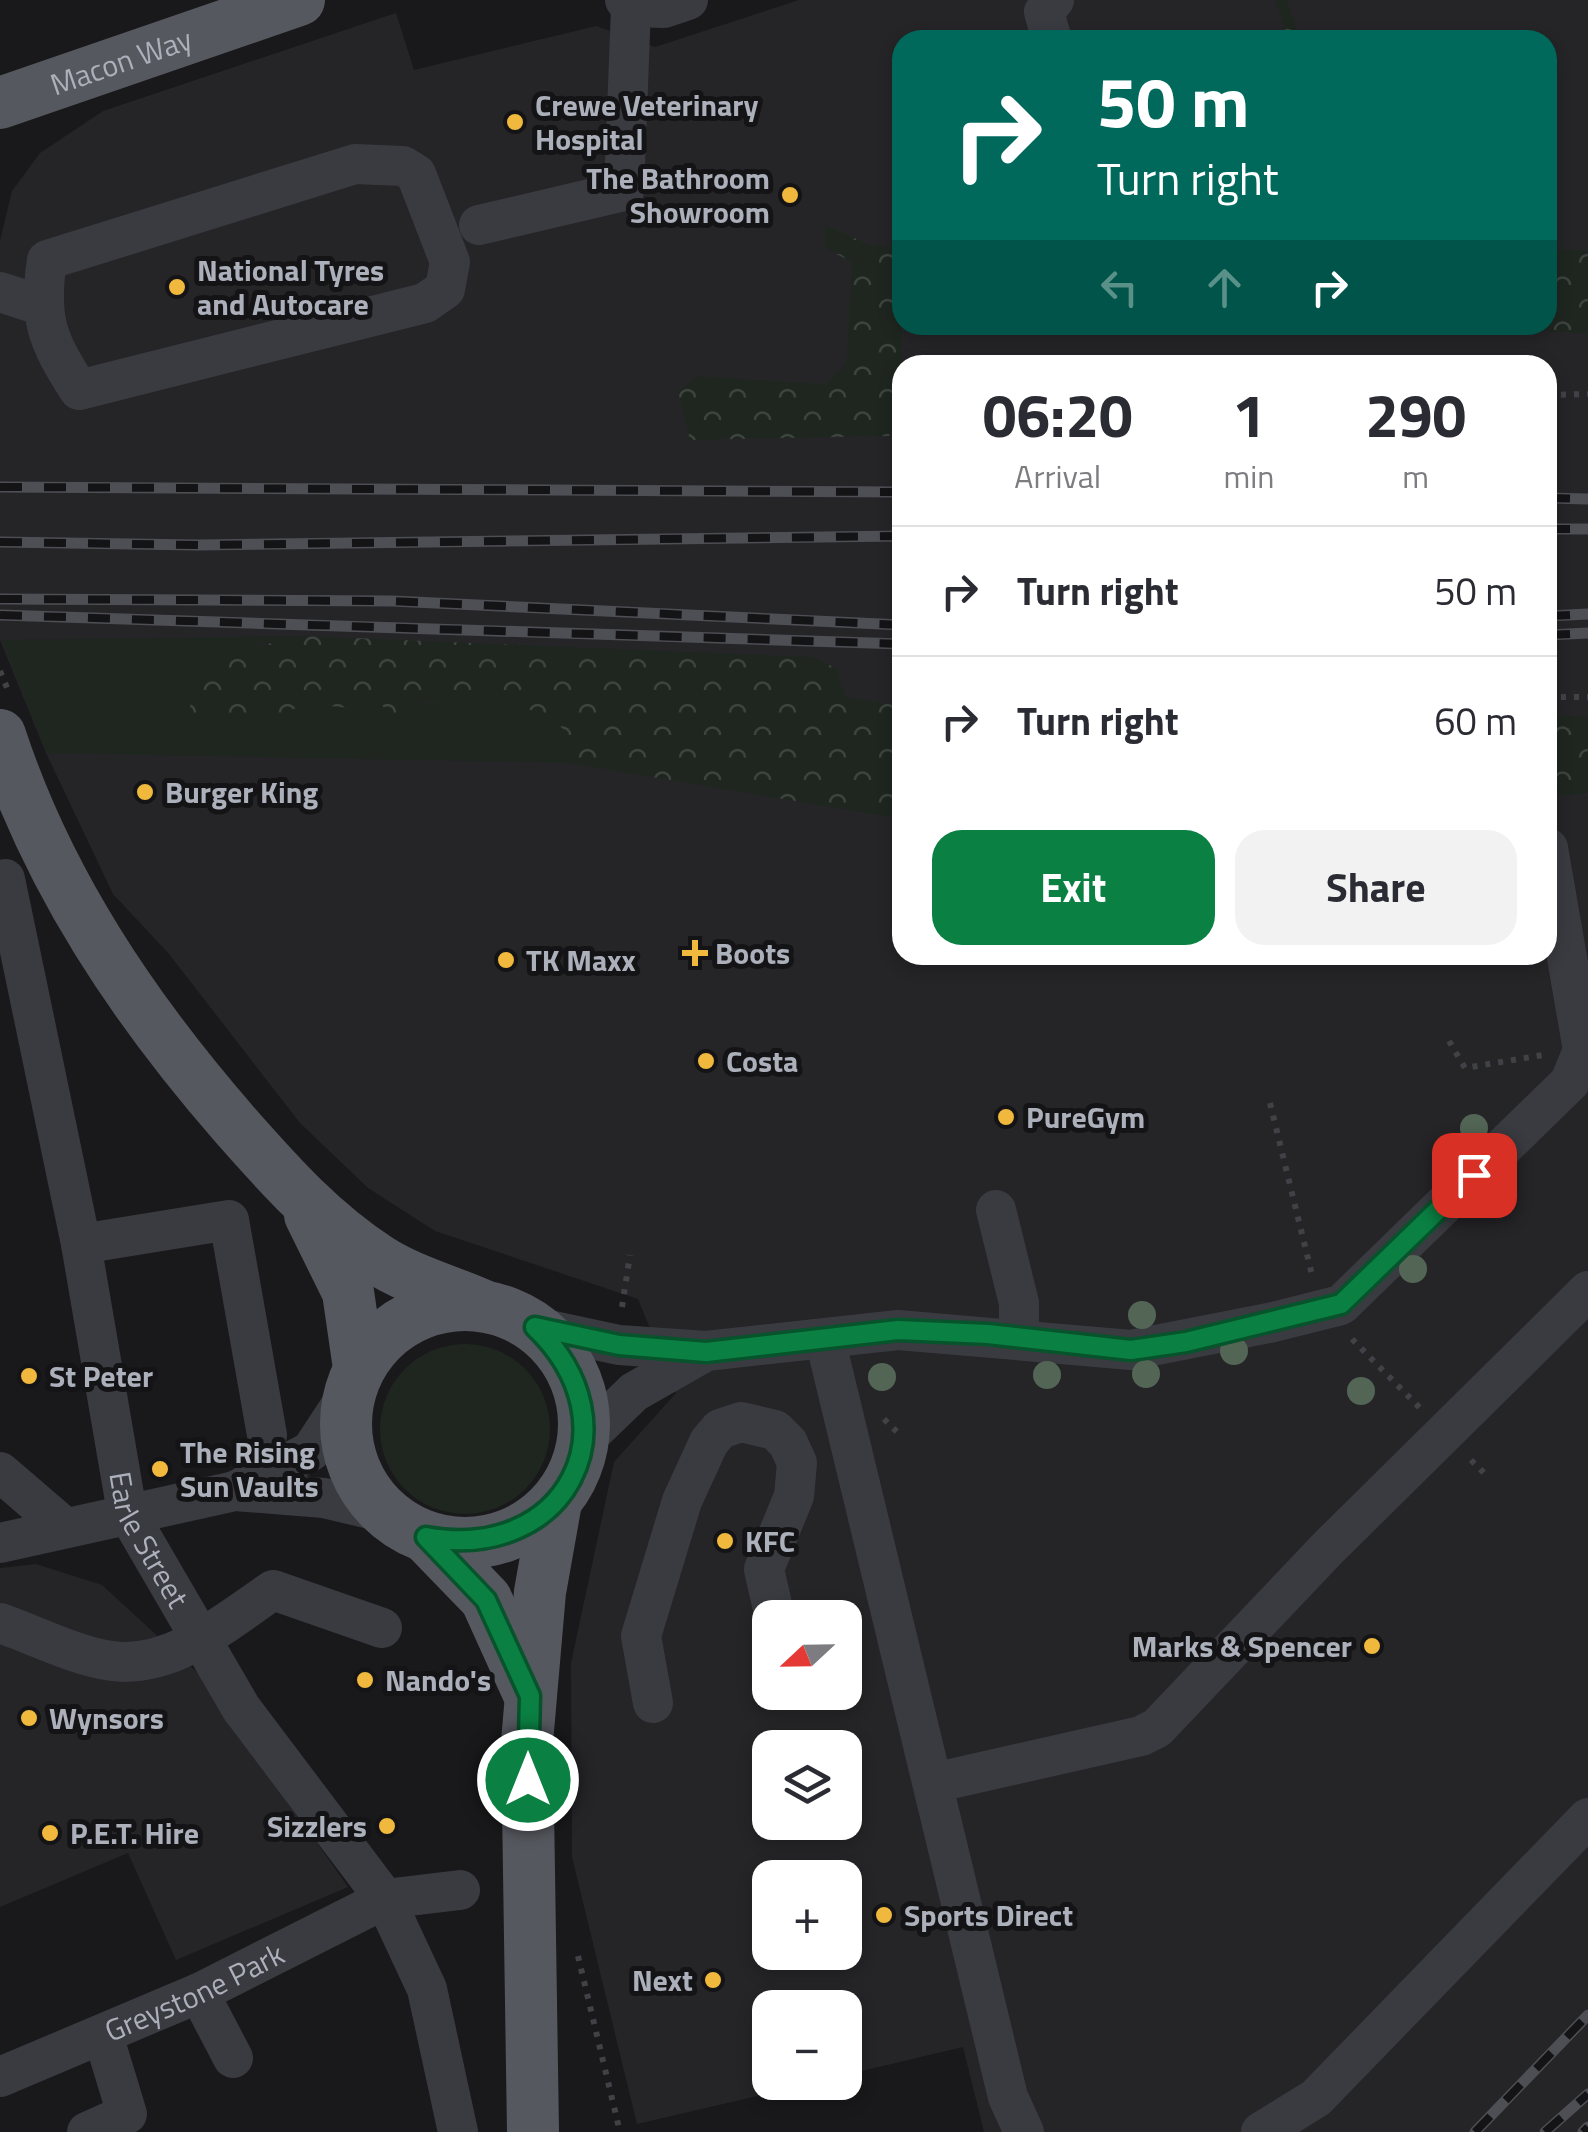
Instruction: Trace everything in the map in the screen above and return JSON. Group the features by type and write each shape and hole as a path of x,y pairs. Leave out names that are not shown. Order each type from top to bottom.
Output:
{"main road":[{"name":"Macon Way","path":"0,103 299,0"},
{"name":"Earle Street","path":"6,720 18,872 102,953 174,1055 305,1205 382,1262 484,1306"},
{"name":"Earle Street","path":"305,1205 348,1292 354,1381"},
{"path":"405,1525 461,1544 496,1540 528,1526 556,1502 574,1474 584,1440 584,1408 574,1377 558,1350 535,1327 484,1306 447,1306 411,1317 381,1338 354,1381 345,1426 350,1457 363,1487 486,1600 530,1696"},
{"path":"532,2132 530,1696 556,1502"}],"street":[{"path":"479,225 624,191 628,3 664,8 688,0"},
{"path":"1049,30 1044,12 1054,0"},
{"path":"355,164 403,166 416,174 450,262 445,289 425,303 79,390 50,345 40,305 47,260 355,164"},
{"path":"0,292 40,305"},
{"name":"Earle Street","path":"18,872 23,968 81,1244 127,1512 240,1708 385,1899 428,1988 458,2132"},
{"path":"535,1327 619,1334 706,1352 898,1330 1131,1350 1186,1342 1341,1304 1557,1096 1577,1065 1583,1050 1582,1037 1557,898"},
{"path":"996,1210 1019,1303 1019,1339"},
{"path":"81,1244 229,1220 267,1435"},
{"path":"933,1783 1141,1736 1157,1728 1328,1548 1588,1291"},
{"path":"824,1339 1008,2097 1024,2132"},
{"path":"584,1440 634,1392 706,1352"},
{"path":"235,1491 311,1451 354,1381"},
{"path":"653,1702 640,1646 682,1502 709,1442 720,1429 741,1422 775,1430 788,1443 796,1464 794,1496 764,1569 771,1600"},
{"path":"0,1472 64,1527"},
{"path":"0,1542 235,1491 324,1498 405,1525"},
{"path":"0,1623 110,1661 148,1661 200,1639 273,1590 382,1628"},
{"path":"1261,2132 1316,2098 1588,1818"},
{"name":"Greystone Park","path":"0,2078 198,1993 385,1899 460,1890"},
{"path":"198,1993 233,2058"},
{"path":"87,2132 127,2114 102,2035"}],"path":[{"path":"1557,395 1588,394"},
{"path":"0,671 6,720"},
{"path":"1557,697 1588,696"},
{"path":"1449,1041 1465,1068 1540,1054 1577,1065"},
{"path":"619,1334 630,1255"},
{"path":"576,1946 620,2132"}],"shaded area":[{"path":"799,0 1588,0 1588,2132 984,2132 963,2047 862,2071 862,1990 752,1990 752,2097 637,2124 572,1857 571,1663 614,1462 676,1393 638,1299 435,1231 368,1188 300,1123 169,954 113,894 46,753 0,640 0,241 12,191 40,153 103,111 396,13 414,70 596,26 655,47"},
{"path":"36,1564 102,1585 199,1674 348,1887 176,1960 128,1853 0,1907 0,1568"}],"green space":[{"path":"1275,0 1287,0 1297,30 1285,30"},
{"path":"825,225 870,245 892,247 892,335 902,335 902,355 892,355 889,436 690,440 678,392 698,376 826,384 846,363 852,262 825,248"},
{"path":"1557,249 1588,251 1588,334 1557,332"},
{"path":"306,636 257,645 226,729 311,704 348,708 377,700 438,704 467,692 546,714 563,729 572,759 569,763 46,753 2,640"},
{"path":"306,636 815,657 837,669 846,697 892,704 892,817 569,763 563,729 546,714 467,693 438,704 426,701 392,716 377,700 349,708 311,704 226,729 189,715 194,679 219,654"},
{"path":"1557,715 1588,717 1588,794 1557,796"},
{"path":"465,1344 497,1351 525,1369 543,1397 550,1429 543,1461 525,1489 497,1507 465,1514 433,1507 405,1489 387,1461 380,1429 387,1397 405,1369 433,1351"}],"railway":[{"path":"0,487 892,492"},
{"path":"1557,498 1588,499"},
{"path":"1557,529 1588,529"},
{"path":"0,542 198,545 892,536"},
{"path":"0,599 392,601 892,625"},
{"path":"1557,616 1588,614"},
{"path":"0,615 892,644"},
{"path":"1557,635 1588,633"},
{"path":"1475,2132 1588,2015"},
{"path":"1545,2132 1588,2094"},
{"path":"1583,2132 1588,2127"}],"place":[{"name":"Crewe Veterinary Hospital","path":"515,122"},
{"name":"The Bathroom Showroom","path":"790,195"},
{"name":"National Tyres and Autocare","path":"177,287"},
{"name":"Burger King","path":"145,792"},
{"name":"Boots","path":"695,953"},
{"name":"TK Maxx","path":"506,960"},
{"name":"Costa","path":"706,1061"},
{"name":"PureGym","path":"1006,1117"},
{"name":"St Peter","path":"29,1376"},
{"name":"The Rising Sun Vaults","path":"160,1469"},
{"name":"KFC","path":"725,1541"},
{"name":"Marks & Spencer","path":"1372,1646"},
{"name":"Nando's","path":"365,1680"},
{"name":"Wynsors","path":"29,1718"},
{"name":"Sizzlers","path":"387,1826"},
{"name":"P.E.T. Hire","path":"50,1833"},
{"name":"Sports Direct","path":"884,1915"},
{"name":"Next","path":"713,1980"}],"route":[{"path":"528,1780 530,1696 486,1600 426,1537 461,1544 496,1540 528,1526 556,1502 574,1474 584,1440 584,1408 574,1377 558,1350 535,1327 619,1345 706,1352 898,1330 988,1334 1068,1346 1131,1350 1186,1342 1341,1304 1474,1175"}]}
